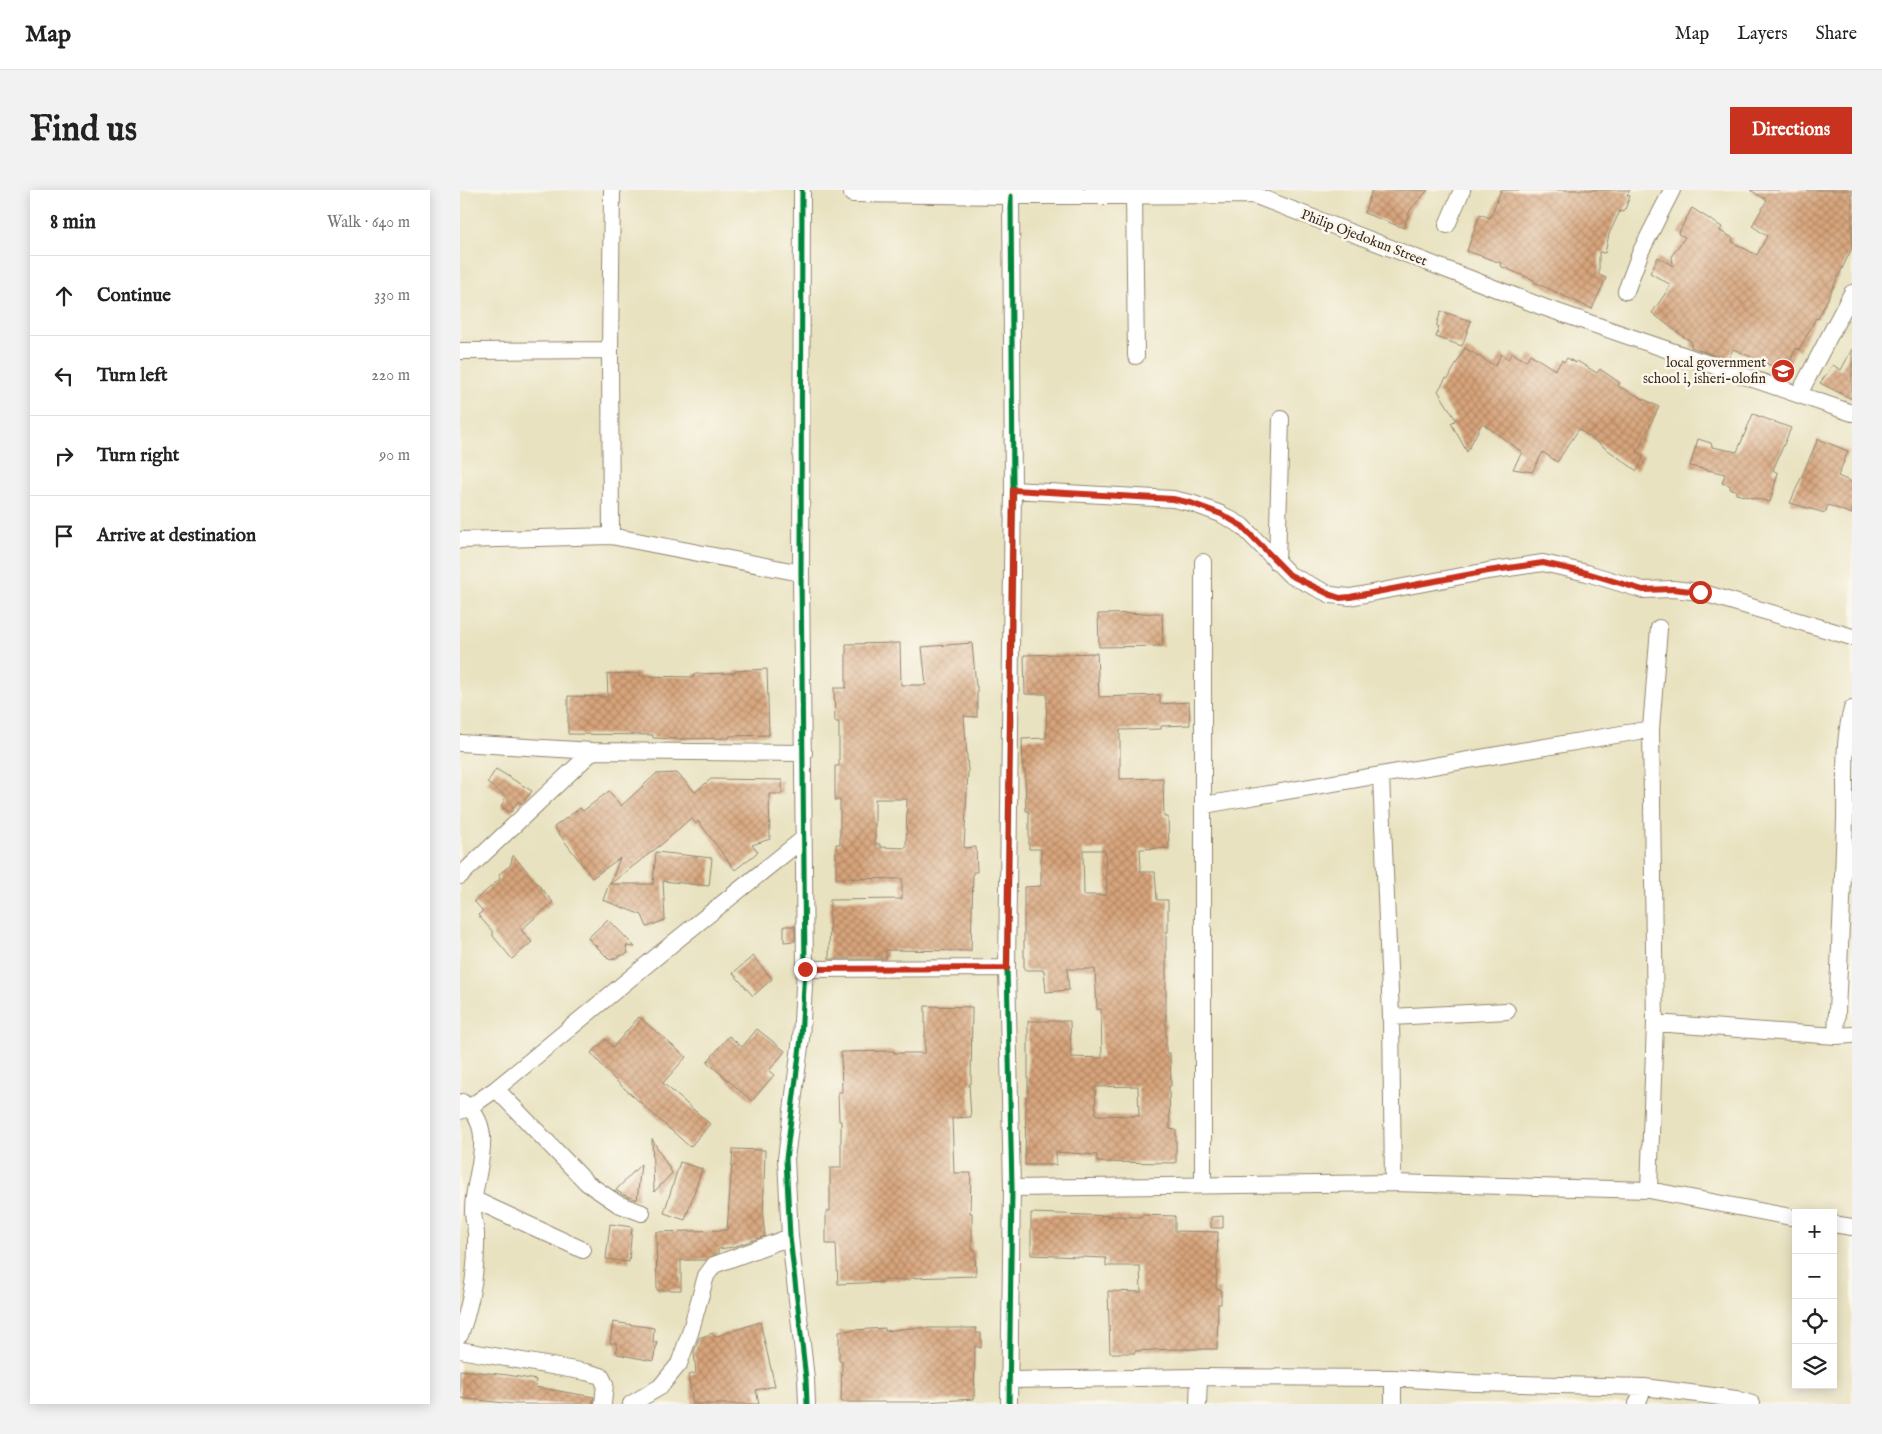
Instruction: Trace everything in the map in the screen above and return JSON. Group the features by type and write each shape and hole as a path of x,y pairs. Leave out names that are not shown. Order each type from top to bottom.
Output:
{"street":[{"path":"611,536 610,350 612,190"},
{"path":"802,190 801,573 805,969 801,1038 786,1159 790,1237 806,1379 807,1404"},
{"path":"1447,225 1462,190"},
{"path":"1626,291 1642,251 1672,190"},
{"name":"Philip Ojedokun Street","path":"852,194 1011,196 1254,192 1543,307 1852,413"},
{"path":"1134,195 1136,356"},
{"path":"1009,1404 1012,1188 1007,968 1013,490 1011,196"},
{"path":"1799,394 1852,294"},
{"path":"460,351 610,350"},
{"path":"1277,563 1281,418"},
{"path":"1013,490 1173,499 1191,503 1221,514 1242,526 1290,575 1312,587 1340,598 1543,563 1587,573 1643,590 1673,589 1700,592 1852,637"},
{"path":"460,540 611,536 801,573"},
{"path":"1203,562 1203,1185"},
{"path":"1649,1190 1655,1023 1651,729 1659,628"},
{"path":"1655,1023 1844,1035 1845,760 1852,709"},
{"path":"1204,805 1651,729"},
{"path":"460,743 593,751 804,753"},
{"path":"460,876 593,751"},
{"path":"1381,776 1391,1017 1393,1183"},
{"path":"460,1335 468,1310 475,1274 476,1232 473,1209 482,1161 483,1142 480,1126 463,1106 496,1089 803,839"},
{"path":"805,969 1007,968"},
{"path":"1391,1017 1506,1011"},
{"path":"496,1089 587,1183 618,1204 642,1213"},
{"path":"1012,1188 1393,1183 1649,1190 1792,1217"},
{"path":"475,1200 583,1250"},
{"path":"1837,1225 1852,1227"},
{"path":"631,1404 660,1387 679,1364 706,1276 714,1265 790,1237"},
{"path":"460,1350 601,1376 605,1384 603,1404"},
{"path":"1198,1378 1198,1404"},
{"path":"1010,1380 1393,1378 1474,1383 1644,1387 1736,1399 1752,1404"},
{"path":"1393,1378 1393,1404"},
{"path":"1637,1404 1644,1387"}],"building":[{"path":"1372,190 1428,190 1410,210 1404,228 1364,213"},
{"path":"1501,190 1630,190 1627,195 1630,196 1624,212 1620,211 1609,234 1605,253 1599,252 1599,275 1606,278 1592,309 1534,282 1534,280 1500,266 1501,263 1467,251 1480,214 1490,218"},
{"path":"1750,190 1852,190 1852,248 1818,319 1816,318 1799,350 1796,348 1786,372 1733,349 1728,360 1691,347 1691,341 1652,313 1671,285 1650,273 1658,257 1673,266 1672,255 1685,237 1678,234 1692,208 1722,227 1720,231 1733,238 1732,242 1757,255 1767,236 1752,226 1767,200"},
{"path":"1441,311 1471,321 1462,346 1436,337 1439,327 1437,323"},
{"path":"1465,348 1495,366 1501,354 1508,359 1512,353 1526,361 1530,354 1555,370 1562,360 1564,362 1567,358 1576,363 1577,361 1597,373 1600,369 1620,383 1618,386 1659,407 1637,452 1644,456 1637,471 1579,429 1557,462 1543,452 1532,472 1513,469 1522,452 1482,423 1467,452 1451,423 1456,420 1438,391 1446,378 1448,379"},
{"path":"1852,349 1852,399 1820,383 1833,365 1841,370"},
{"path":"1753,414 1791,428 1773,470 1778,473 1770,502 1736,494 1736,490 1730,489 1730,485 1722,483 1725,474 1690,466 1698,439 1711,443 1712,447 1737,452"},
{"path":"1818,439 1848,451 1838,476 1852,482 1852,514 1828,505 1825,513 1790,503"},
{"path":"1162,613 1163,646 1099,647 1098,614"},
{"path":"900,643 901,685 926,685 922,647 972,643 977,686 977,717 964,716 968,771 964,848 976,847 977,872 973,872 971,951 886,950 886,959 829,959 830,900 902,899 902,879 836,878 836,844 840,844 840,800 835,800 835,766 839,766 839,722 835,722 834,688 846,688 846,644","holes":["875,799 907,799 906,848 880,847 880,844 875,844"]},
{"path":"1097,653 1099,697 1160,695 1160,704 1189,702 1190,725 1161,726 1161,729 1120,730 1120,779 1163,778 1164,817 1168,817 1169,848 1140,849 1141,872 1155,872 1157,900 1168,900 1168,932 1166,932 1166,1053 1170,1053 1170,1129 1176,1130 1176,1163 1097,1162 1097,1155 1056,1152 1056,1165 1025,1165 1026,1097 1028,1096 1028,1021 1070,1021 1071,1057 1102,1058 1101,1009 1097,1009 1095,969 1067,969 1069,990 1046,992 1044,970 1024,970 1024,887 1041,886 1041,849 1029,849 1029,811 1026,811 1022,739 1046,738 1047,694 1025,694 1024,655","holes":["1083,850 1105,850 1107,895 1084,895","1138,1086 1139,1116 1096,1115 1095,1087"]},
{"path":"767,669 769,735 682,739 653,738 653,735 568,734 568,696 608,697 607,674 640,673 640,676 694,677 694,674 735,673 735,671"},
{"path":"496,769 532,791 522,804 518,801 511,812 501,807 506,796 487,783"},
{"path":"677,773 695,792 711,779 782,780 782,794 769,794 770,839 752,845 758,852 735,870 698,821 696,824 691,818 662,844 610,884 620,858 592,878 554,827 580,808 583,811 609,791 621,806 656,774"},
{"path":"656,852 712,858 709,886 663,881 665,920 647,927 642,915 603,900 609,884 653,884"},
{"path":"513,855 553,902 521,930 532,942 512,959 478,915 483,911 474,901 500,879 499,874 510,866"},
{"path":"608,919 635,947 626,946 628,953 610,960 588,938"},
{"path":"784,926 795,926 795,941 784,942"},
{"path":"753,956 772,979 753,996 733,973"},
{"path":"925,1006 972,1007 971,1084 969,1084 971,1117 952,1118 954,1173 971,1173 970,1213 972,1213 972,1250 975,1250 976,1276 910,1278 910,1280 838,1284 836,1244 826,1244 826,1211 830,1211 830,1168 841,1168 841,1121 839,1121 838,1092 842,1092 841,1052 894,1051 894,1053 925,1053"},
{"path":"639,1017 686,1057 663,1083 710,1124 690,1147 614,1079 591,1053 606,1039 613,1047"},
{"path":"757,1029 785,1051 769,1071 774,1075 752,1101 707,1062 729,1036 742,1047"},
{"path":"652,1139 672,1173 654,1192"},
{"path":"733,1149 765,1150 763,1219 765,1236 733,1247 718,1249 718,1253 706,1260 681,1260 681,1290 657,1290 656,1232 727,1230"},
{"path":"680,1162 702,1169 685,1220 664,1213"},
{"path":"641,1164 637,1200 623,1195 616,1190"},
{"path":"1031,1213 1142,1217 1142,1215 1175,1216 1175,1231 1218,1232 1216,1289 1221,1289 1221,1304 1218,1304 1217,1349 1173,1349 1135,1351 1135,1353 1110,1353 1108,1291 1141,1292 1140,1266 1106,1266 1106,1258 1031,1255"},
{"path":"1223,1216 1223,1228 1211,1228 1211,1217"},
{"path":"610,1224 632,1227 629,1262 606,1259"},
{"path":"613,1322 654,1328 653,1342 657,1342 653,1361 617,1354 616,1343 610,1343"},
{"path":"760,1322 775,1386 756,1390 759,1404 693,1404 688,1375 696,1373 694,1352 699,1338 713,1333 714,1337"},
{"path":"885,1328 885,1331 910,1328 976,1328 976,1333 981,1333 981,1348 975,1346 974,1399 924,1402 841,1402 842,1361 839,1361 839,1331"},
{"path":"460,1370 536,1380 535,1387 594,1397 593,1404 513,1404 460,1398"}],"cycle path":[{"path":"802,190 801,573 805,969 801,1038 786,1159 790,1237 806,1379 807,1404"},
{"path":"1009,1404 1012,1188 1007,968 1013,490 1011,196"}],"place":[{"name":"local government school i, isheri-olofin","path":"1783,371"}],"route":[{"path":"805,969 1007,968 1013,490 1173,499 1191,503 1221,514 1242,526 1290,575 1312,587 1340,598 1543,563 1587,573 1643,590 1673,589 1700,592"}]}
